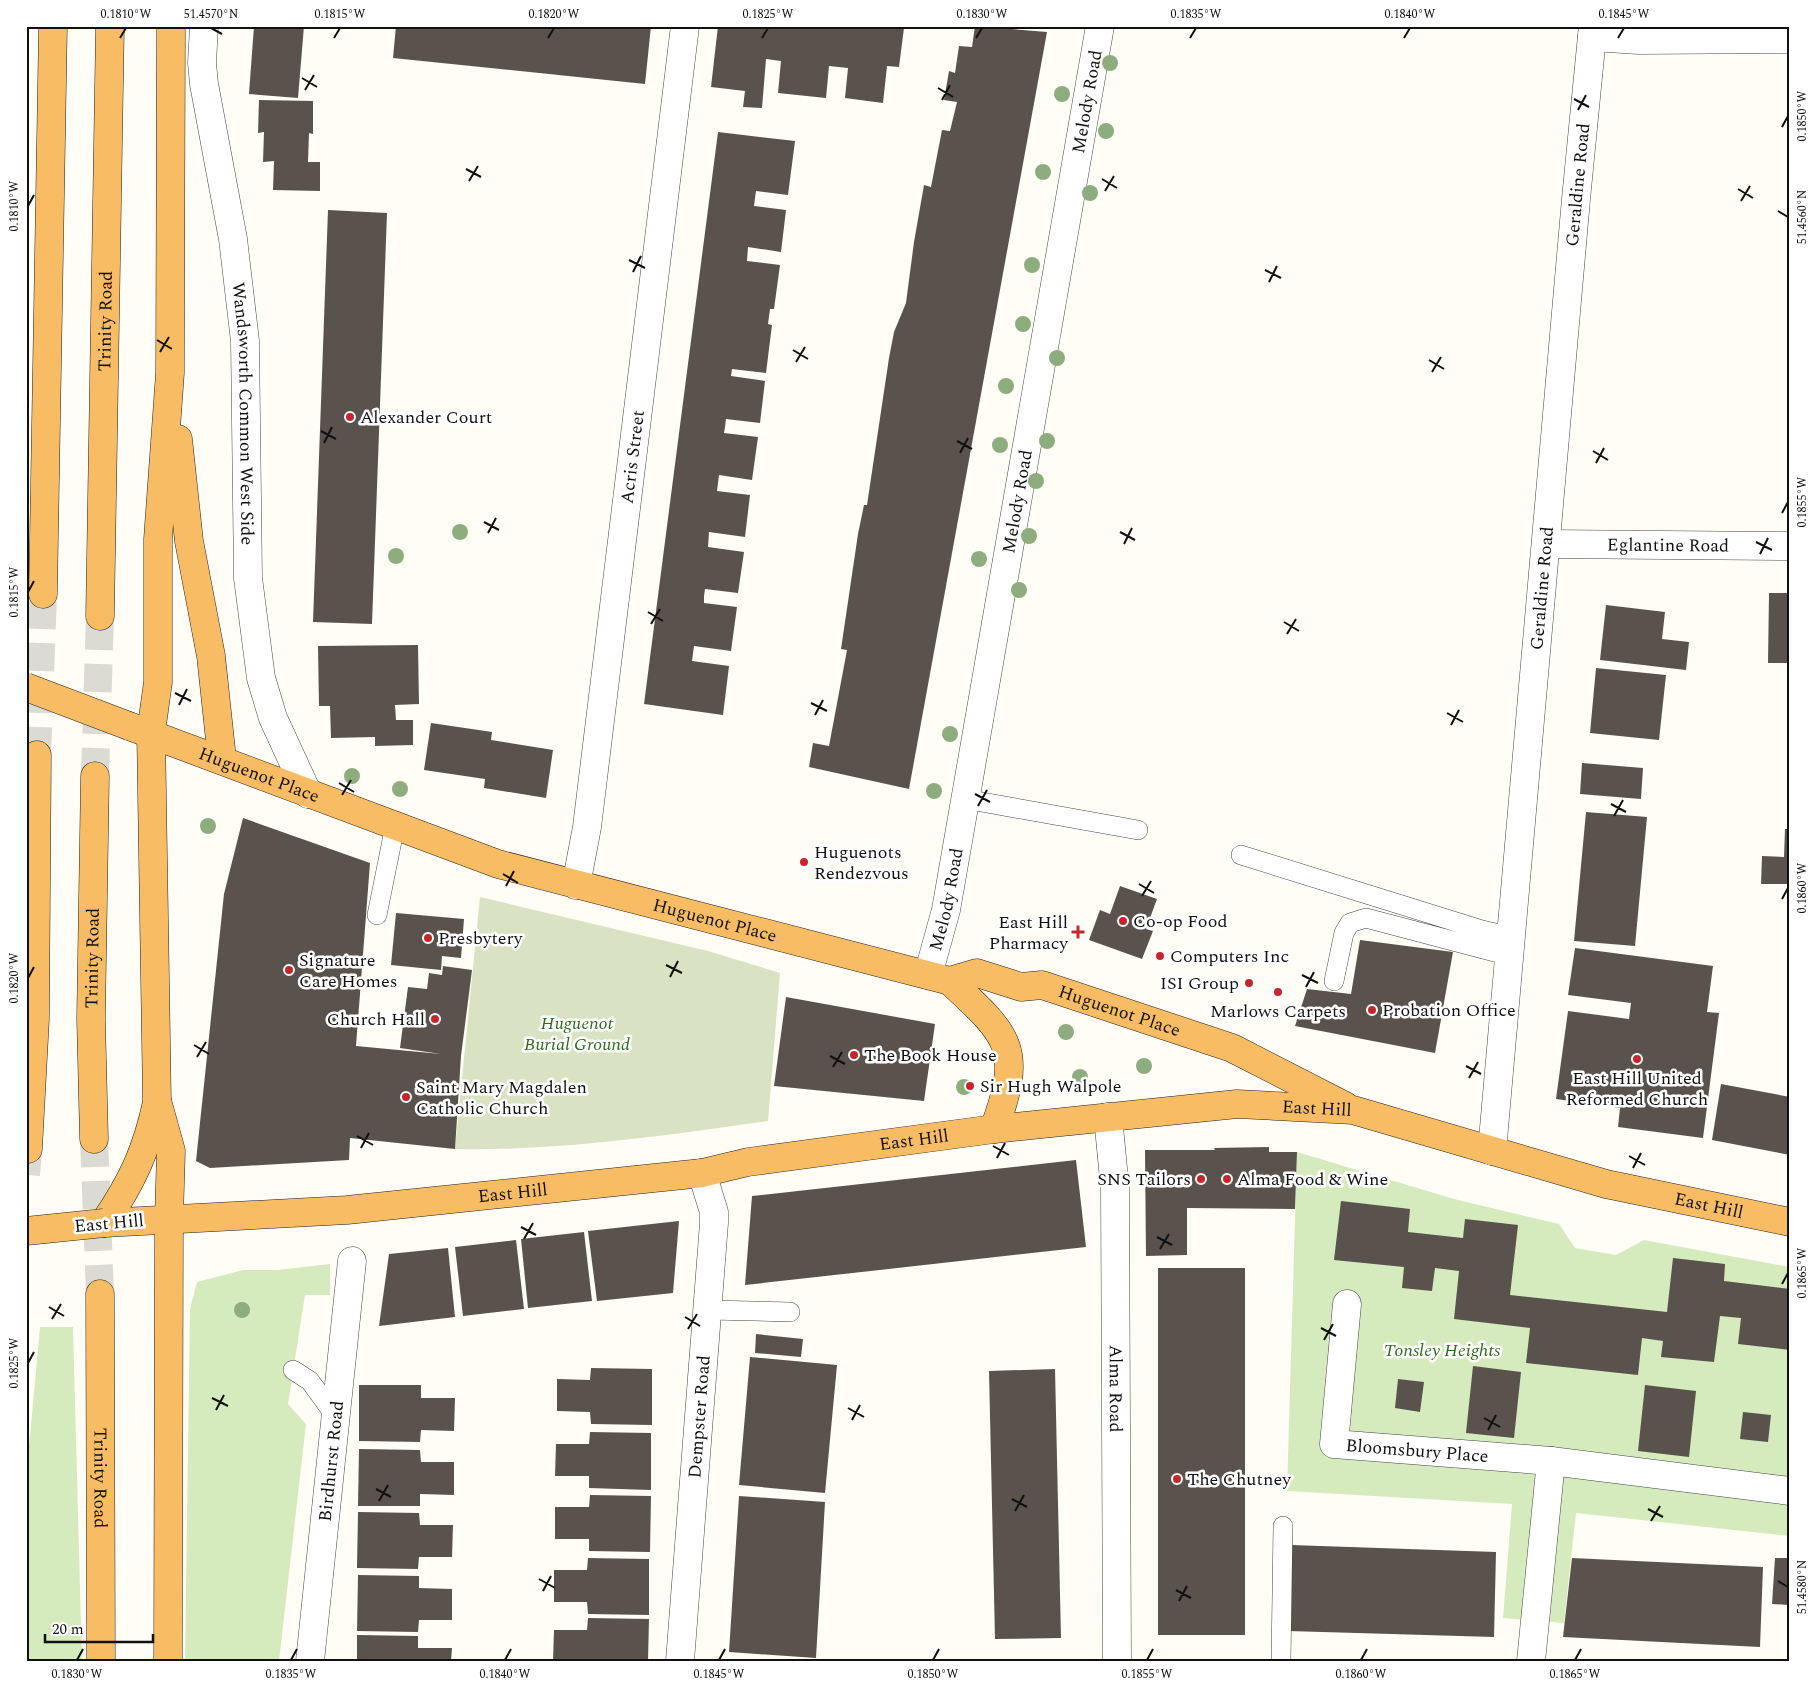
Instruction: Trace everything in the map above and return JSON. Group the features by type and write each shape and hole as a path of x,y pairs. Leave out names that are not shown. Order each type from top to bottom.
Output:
{"highway":[{"path":"43,594 53,26"},
{"name":"Trinity Road","path":"100,616 110,26"},
{"path":"168,1661 169,1218 172,1152 157,1102 140,729 158,682 158,539 170,373 171,26"},
{"path":"170,373 190,541 211,656 222,759"},
{"name":"Huguenot Place","path":"26,687 498,864 939,978 976,972 1021,987 1042,985 1232,1048 1353,1110"},
{"path":"28,1149 35,1019 37,755"},
{"name":"Trinity Road","path":"94,1140 91,1019 95,776"},
{"path":"939,978 983,1012 1005,1043 1010,1062 1005,1098 994,1129"},
{"path":"114,1223 123,1196 146,1149 157,1102"},
{"name":"East Hill","path":"26,1231 169,1218 347,1210 702,1173 748,1162 994,1129 1237,1104 1353,1110 1606,1184 1790,1222"},
{"name":"Trinity Road","path":"100,1294 101,1661"}],"street":[{"name":"Wandsworth Common West Side","path":"204,26 202,63 204,84 233,239 245,340 248,578 261,678 273,718 308,794"},
{"name":"Acris Street","path":"576,885 590,801 685,26"},
{"name":"Melody Road","path":"939,978 946,910 1100,26"},
{"path":"1593,32 1639,40 1790,39"},
{"name":"Geraldine Road","path":"1492,1151 1576,199 1593,32"},
{"name":"Eglantine Road","path":"1547,544 1790,546"},
{"name":"Alma Road","path":"1108,1117 1115,1190 1117,1661"},
{"name":"Dempster Road","path":"680,1661 714,1216 702,1173"},
{"name":"Birdhurst Road","path":"310,1661 352,1261"},
{"name":"Bloomsbury Place","path":"1347,1304 1334,1444 1550,1461 1790,1491"},
{"path":"1531,1661 1550,1461"}],"lane":[{"path":"965,799 1138,830"},
{"path":"377,915 395,826"},
{"path":"1242,855 1482,930 1511,946"},
{"path":"1334,981 1344,933 1350,923 1366,918 1511,946"},
{"path":"708,1310 790,1312"},
{"path":"293,1370 310,1381 336,1417"},
{"path":"1280,1661 1283,1526"}],"green space":[{"name":"Huguenot Burial Ground","path":"480,897 708,951 780,973 768,1121 651,1137 573,1145 533,1148 455,1149"},
{"name":"Tonsley Heights","path":"1297,1152 1454,1199 1559,1224 1575,1248 1616,1255 1644,1240 1790,1267 1790,1536 1576,1513 1564,1623 1503,1618 1512,1504 1287,1491"},
{"path":"330,1264 330,1295 305,1295 288,1404 306,1424 279,1661 185,1661 190,1309 197,1282 243,1270 277,1270"},
{"path":"40,1327 73,1327 82,1661 26,1661 26,1479"}],"building":[{"path":"254,26 304,26 298,98 249,94"},
{"path":"396,26 651,26 645,84 393,58"},
{"path":"718,26 892,26 904,28 899,67 887,66 883,103 845,98 848,68 829,66 826,98 778,93 781,61 766,59 762,108 743,107 745,91 711,87"},
{"path":"975,26 1047,32 909,789 809,767 813,743 829,746 847,650 841,649 858,534 864,505 867,505 894,332 906,303 924,185 931,187 942,130 950,131 957,102 944,100 949,71 955,73 959,46 972,47"},
{"path":"259,100 313,101 313,134 309,133 308,162 320,162 320,191 273,190 274,161 263,162 264,132 258,133"},
{"path":"718,132 795,141 788,195 756,191 755,198 754,206 786,210 781,252 748,247 747,261 780,265 774,309 770,309 768,324 772,325 766,373 732,369 731,376 765,381 760,423 726,419 724,433 758,437 752,480 719,475 717,491 750,495 745,537 709,532 708,547 744,552 738,593 705,589 704,596 704,603 737,607 731,651 694,646 692,661 729,666 723,715 644,704"},
{"name":"Alexander Court","path":"328,210 387,213 372,624 313,622"},
{"path":"1769,593 1790,593 1790,663 1768,663"},
{"path":"1606,605 1665,612 1662,639 1689,642 1686,670 1600,660"},
{"path":"418,645 419,704 395,705 396,720 413,720 413,745 375,746 375,737 331,738 330,706 319,706 318,646"},
{"path":"1596,668 1666,675 1659,740 1590,733"},
{"path":"431,723 492,732 491,740 553,750 546,798 484,788 485,779 424,770"},
{"path":"1582,763 1643,768 1641,799 1580,794"},
{"path":"1586,812 1647,817 1635,946 1574,941"},
{"name":"Signature Care Homes","path":"243,818 370,863 356,1046 441,1054 400,1048 408,987 427,989 429,973 442,975 443,966 472,970 461,1056 455,1149 350,1138 349,1160 210,1168 196,1161 224,894"},
{"path":"1785,829 1790,829 1790,884 1761,884 1762,856 1784,857"},
{"name":"Co-op Food","path":"1120,886 1157,899 1146,929 1153,931 1142,959 1089,940 1100,910 1110,914"},
{"name":"Presbytery","path":"396,913 464,919 461,958 442,956 441,970 391,965"},
{"name":"Probation Office","path":"1360,940 1453,952 1435,1053 1295,1026 1307,989 1351,994"},
{"name":"East Hill United Reformed Church","path":"1575,948 1713,966 1707,1012 1719,1013 1703,1138 1618,1127 1620,1108 1556,1099 1568,1011 1629,1019 1631,1003 1568,995"},
{"name":"The Book House","path":"786,997 935,1024 924,1101 774,1086"},
{"path":"1721,1084 1790,1097 1790,1155 1712,1140"},
{"path":"1269,1147 1269,1152 1297,1152 1295,1209 1187,1208 1187,1255 1146,1256 1145,1150 1215,1150 1214,1148"},
{"path":"1076,1160 1086,1247 745,1285 752,1196"},
{"path":"1341,1201 1410,1209 1408,1232 1463,1238 1465,1219 1518,1225 1510,1295 1667,1312 1673,1258 1725,1264 1724,1281 1790,1289 1790,1350 1738,1344 1741,1318 1720,1316 1714,1362 1661,1357 1663,1341 1642,1338 1638,1375 1526,1363 1530,1328 1454,1319 1459,1271 1435,1268 1432,1291 1402,1288 1404,1267 1334,1260"},
{"path":"679,1221 673,1293 597,1301 588,1231"},
{"path":"584,1232 592,1301 528,1308 521,1239"},
{"path":"516,1240 524,1309 463,1316 455,1247"},
{"path":"448,1248 455,1317 379,1326 389,1254"},
{"path":"1158,1268 1245,1268 1245,1635 1158,1635"},
{"path":"756,1334 803,1339 801,1357 755,1353"},
{"path":"750,1357 837,1365 825,1493 739,1485"},
{"path":"1473,1366 1521,1372 1514,1438 1466,1433"},
{"path":"591,1368 652,1369 652,1425 591,1424 590,1412 557,1411 557,1379 590,1380"},
{"path":"1055,1369 1061,1638 995,1639 989,1371"},
{"path":"1398,1379 1424,1382 1420,1412 1395,1408"},
{"path":"359,1385 421,1385 421,1398 455,1398 454,1431 421,1430 420,1442 359,1441"},
{"path":"1645,1385 1696,1391 1689,1457 1638,1451"},
{"path":"1743,1412 1771,1415 1768,1442 1740,1439"},
{"path":"590,1432 651,1433 651,1490 589,1488 589,1476 555,1476 556,1444 589,1444"},
{"path":"359,1449 420,1450 421,1462 454,1462 454,1495 420,1494 420,1506 358,1506"},
{"path":"590,1495 651,1496 650,1552 589,1551 589,1539 555,1539 555,1507 589,1507"},
{"path":"739,1496 825,1502 816,1658 729,1652"},
{"path":"358,1512 419,1513 420,1525 453,1525 452,1557 419,1557 418,1569 357,1568"},
{"path":"1291,1545 1496,1552 1494,1637 1288,1631"},
{"path":"588,1558 649,1559 649,1615 588,1614 587,1602 554,1602 554,1570 587,1570"},
{"path":"1572,1558 1763,1567 1760,1647 1563,1637"},
{"path":"1775,1558 1790,1558 1790,1605 1772,1604"},
{"path":"358,1575 419,1576 419,1588 452,1589 452,1620 419,1620 418,1632 357,1631"},
{"path":"588,1618 649,1619 648,1661 553,1661 554,1630 587,1630"},
{"path":"357,1635 418,1636 418,1648 452,1648 451,1661 357,1661"}],"tunnel":[{"path":"37,755 43,594"},
{"path":"95,776 100,616"},
{"path":"94,1139 100,1294"},
{"path":"26,1175 28,1149"}],"place":[{"name":"Alexander Court","path":"350,417"},
{"name":"Huguenots Rendezvous","path":"804,862"},
{"name":"Co-op Food","path":"1123,921"},
{"name":"East Hill Pharmacy","path":"1078,932"},
{"name":"Presbytery","path":"428,938"},
{"name":"Computers Inc","path":"1160,956"},
{"name":"Signature Care Homes","path":"289,970"},
{"name":"ISI Group","path":"1249,983"},
{"name":"Marlows Carpets","path":"1278,992"},
{"name":"Probation Office","path":"1372,1010"},
{"name":"Church Hall","path":"435,1019"},
{"name":"The Book House","path":"854,1055"},
{"name":"East Hill United Reformed Church","path":"1637,1059"},
{"name":"Sir Hugh Walpole","path":"970,1086"},
{"name":"Saint Mary Magdalen Catholic Church","path":"406,1097"},
{"name":"SNS Tailors","path":"1201,1179"},
{"name":"Alma Food & Wine","path":"1227,1179"},
{"name":"The Chutney","path":"1177,1479"}]}
